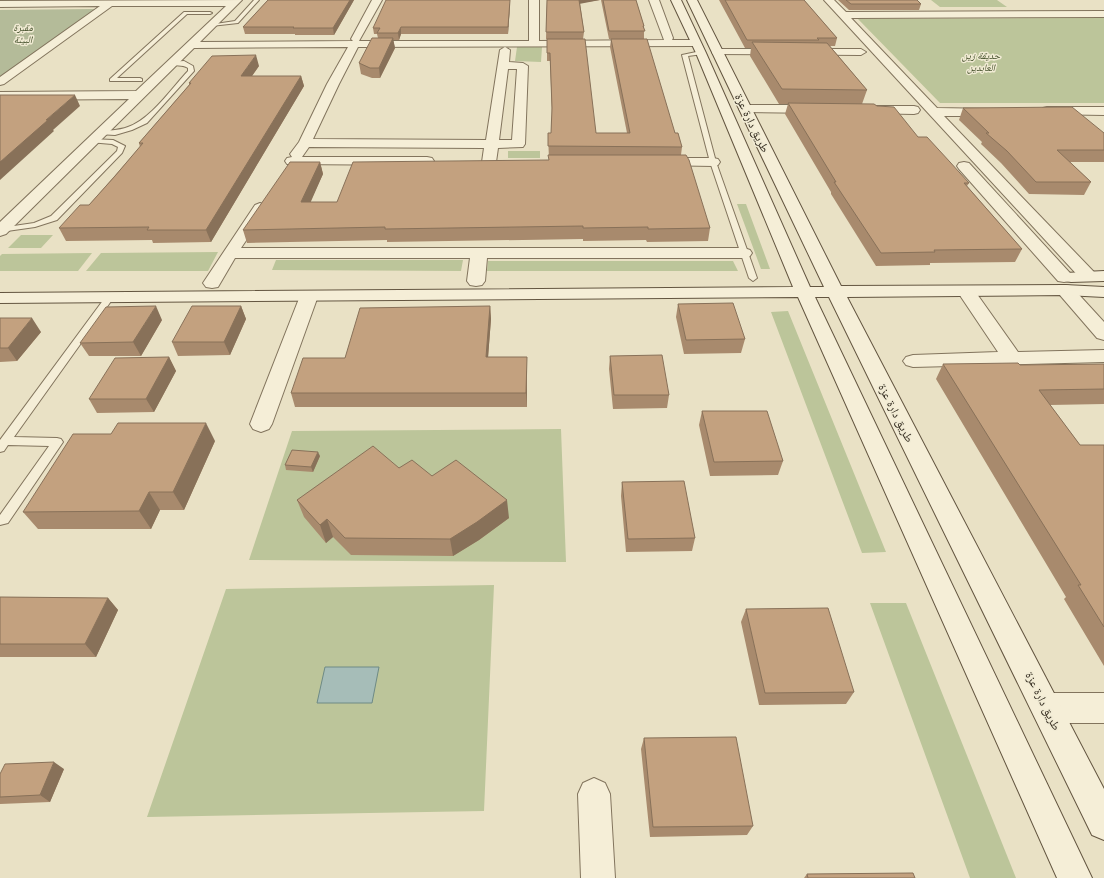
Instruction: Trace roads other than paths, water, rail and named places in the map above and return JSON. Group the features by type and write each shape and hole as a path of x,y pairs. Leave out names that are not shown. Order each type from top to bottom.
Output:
{"street":[{"path":"283,174 305,143 333,84 377,0"},
{"path":"534,0 534,41"},
{"path":"654,0 668,38"},
{"path":"676,0 701,46 801,285 1075,878"},
{"name":"طريق دارة عزة","path":"692,0 701,46 745,109 831,285 1104,824"},
{"path":"815,0 888,81 934,112 1096,276"},
{"path":"829,0 861,34 902,90 914,110 923,120"},
{"path":"0,82 107,2"},
{"path":"79,138 140,80 229,2"},
{"path":"0,4 229,2"},
{"path":"927,5 939,15"},
{"path":"843,16 1104,14"},
{"path":"0,231 193,42 210,19"},
{"path":"846,34 861,34"},
{"path":"193,42 534,41 668,38 701,46"},
{"path":"355,42 506,43 534,41 862,52"},
{"path":"489,162 506,43"},
{"path":"305,143 518,144 524,66 503,65"},
{"path":"0,96 139,95"},
{"path":"745,109 829,110"},
{"path":"852,110 914,110"},
{"path":"1033,112 1104,111"},
{"path":"934,112 1003,112"},
{"path":"942,141 961,141"},
{"path":"958,159 1064,283 1104,334"},
{"path":"292,161 442,162"},
{"path":"474,162 505,162"},
{"path":"649,162 713,162"},
{"path":"212,283 230,253 270,194"},
{"path":"230,253 744,253"},
{"path":"476,281 480,253"},
{"path":"831,285 966,291 1064,283 1096,276"},
{"path":"0,285 753,278 801,285"},
{"path":"0,298 309,296 801,285 1064,283 1104,292"},
{"path":"966,291 1012,358"},
{"path":"261,424 309,296"},
{"path":"913,361 1104,356"},
{"path":"1046,708 1104,708"},
{"path":"594,794 598,878"}],"lane":[{"path":"140,80 112,80 186,13 210,19 236,22 257,0"},
{"path":"701,46 685,56 713,162 753,278"},
{"path":"96,137 130,129 145,122 191,71 190,67 184,63 172,63"},
{"path":"0,231 35,225 54,218 120,152 122,146 96,137"},
{"path":"2,444 110,297"},
{"path":"0,520 4,520 57,442 2,444"}],"water":[{"path":"325,667 379,667 372,703 317,703"}],"park label":[{"name":"مقبرة البيئة","path":"23,32"},
{"name":"حديقة زين العابدين","path":"981,60"}]}
